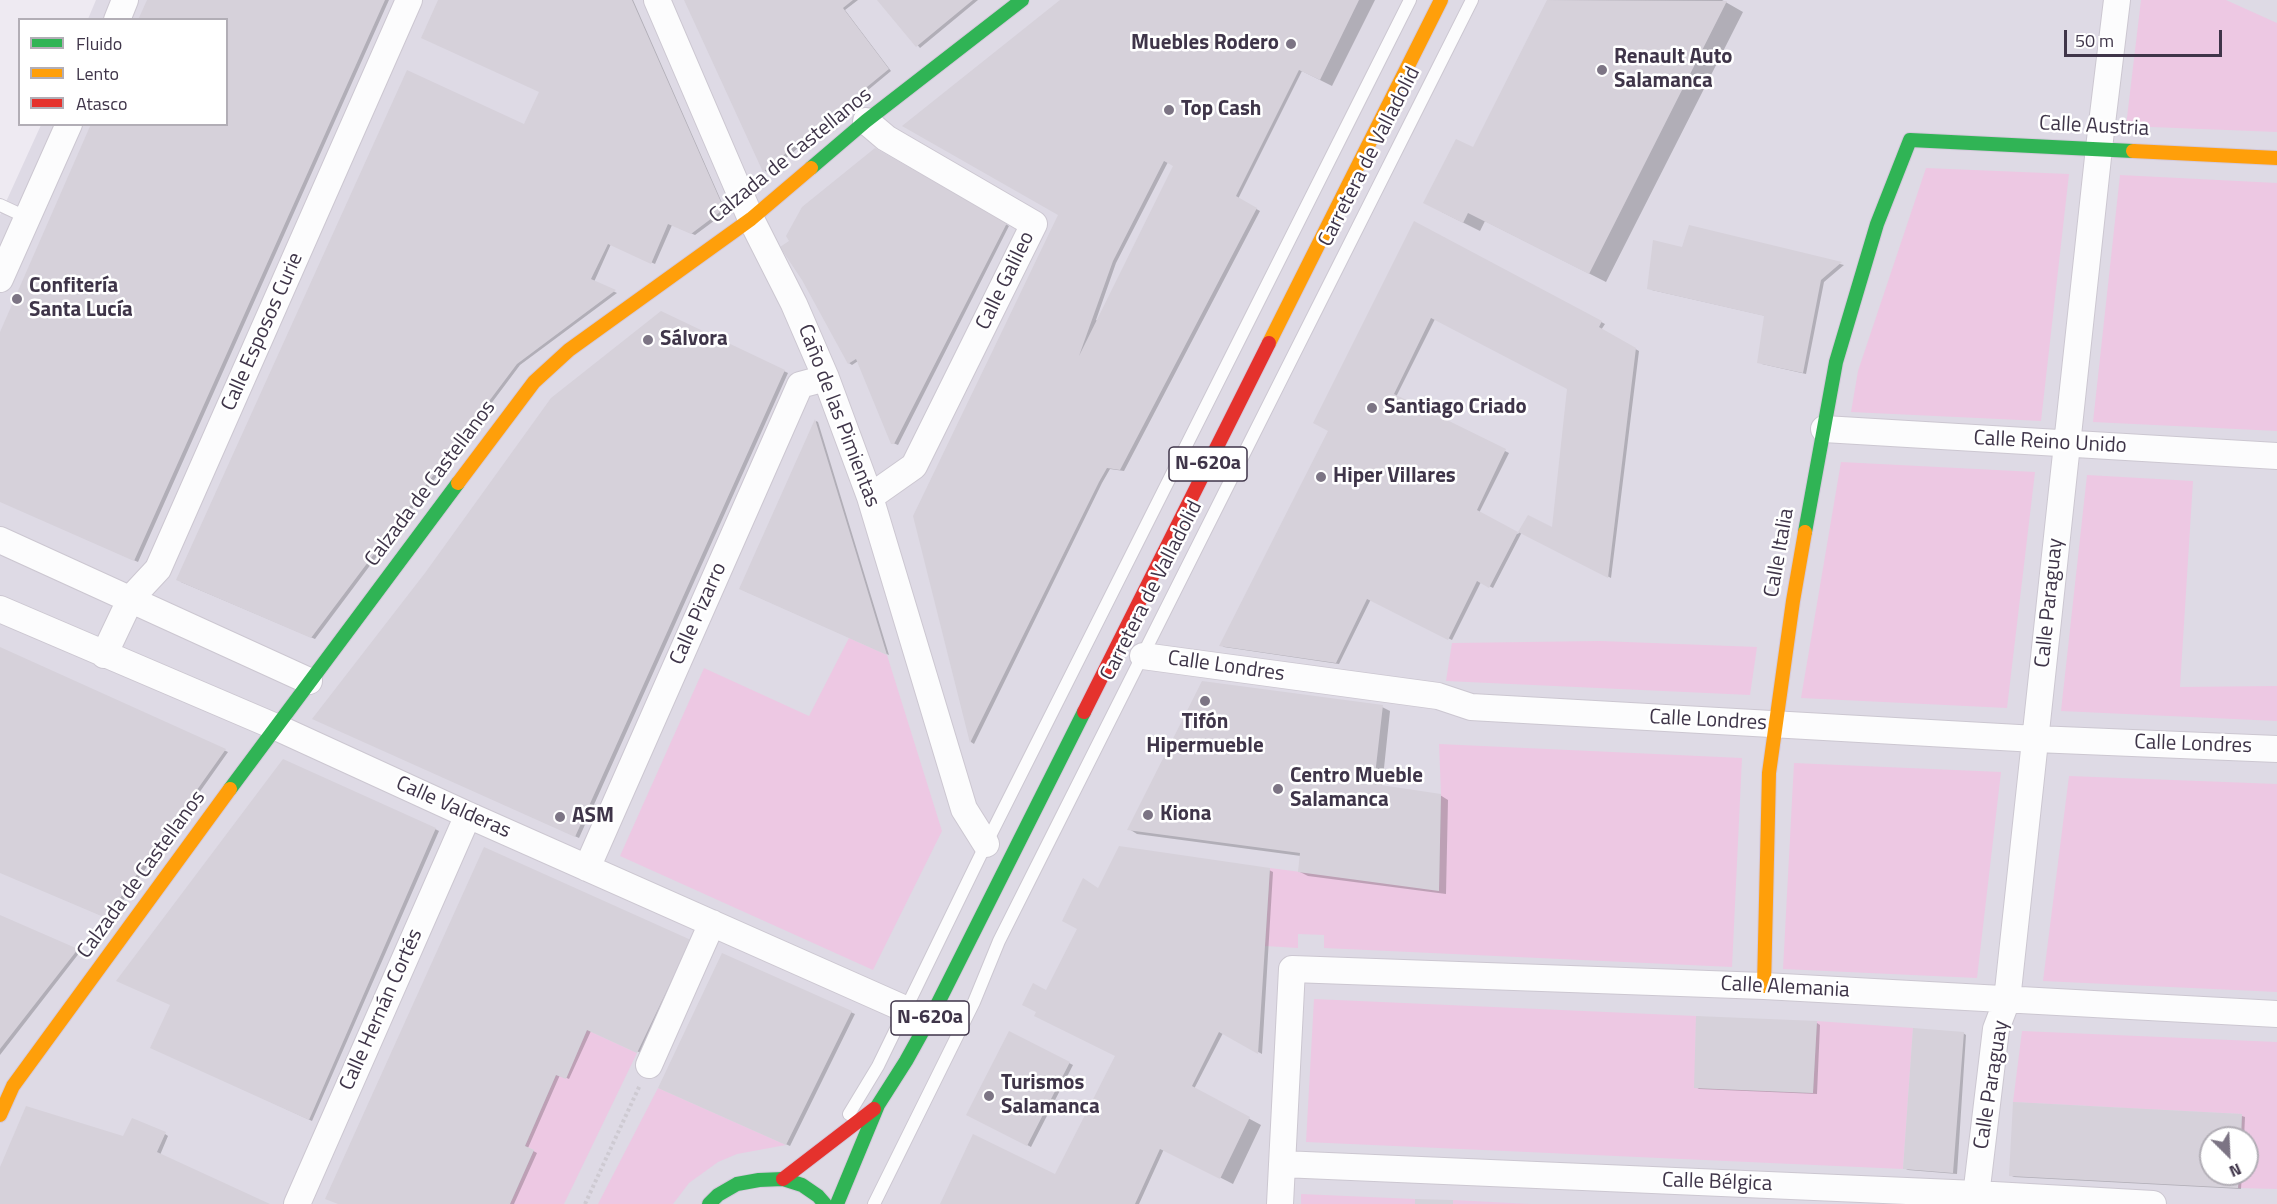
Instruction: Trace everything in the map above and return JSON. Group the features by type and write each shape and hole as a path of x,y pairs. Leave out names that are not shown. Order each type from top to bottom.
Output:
{"main road":[{"name":"Calzada de Castellanos","path":"0,1115 13,1086 309,681 534,382 569,350 751,219 866,121 1022,0"},
{"name":"Carretera de Valladolid","path":"837,1204 878,1105 936,1007 1441,0"},
{"name":"Calle Austria","path":"1910,140 2277,158"},
{"name":"Calle Italia","path":"1764,986 1768,773 1793,601 1836,362 1877,224 1910,140"},
{"name":"Carretera de Valladolid","path":"783,1179 878,1105"},
{"path":"710,1204 718,1195 738,1184 759,1179 783,1179 802,1185 825,1204"}],"street":[{"path":"118,18 125,0"},
{"name":"Calle Esposos Curie","path":"104,655 131,598 158,569 409,0"},
{"name":"Caño de las Pimientas","path":"657,0 751,219 794,304 826,378 870,497 964,809 986,844"},
{"name":"Calle Paraguay","path":"1975,1199 1996,1029 2007,1000 2117,0"},
{"name":"Calle Galileo","path":"866,121 886,138 1034,224 914,466 870,497"},
{"path":"0,279 68,126"},
{"name":"Calle Pizarro","path":"587,868 800,385 826,378"},
{"name":"Calle Reino Unido","path":"1824,429 2277,456"},
{"path":"0,540 309,681"},
{"name":"Calle Valderas","path":"0,609 276,728 905,1009"},
{"name":"Calle Londres","path":"1143,656 1438,696 1471,707 2036,739 2277,749"},
{"name":"Calle Hernán Cortés","path":"297,1204 468,815"},
{"path":"649,1065 712,923"},
{"name":"Calle Alemania","path":"1282,1164 1292,969 1764,986 2277,1014"},
{"path":"1280,1204 1282,1164"},
{"name":"Calle Bélgica","path":"1282,1164 1975,1199 2152,1204"}],"lane":[{"name":"Carretera de Valladolid","path":"831,1143 869,1082 1410,0"},
{"name":"Carretera de Valladolid","path":"874,1204 974,1002 999,941 1472,0"},
{"path":"0,205 28,218"},
{"path":"880,1204 882,1189"}],"path":[{"path":"585,1204 649,1065"}],"shaded area":[{"path":"96,0 2277,0 2277,1204 0,1204 0,215 41,126 228,126 228,18 88,18"},
{"path":"2141,0 2226,0 2277,23 2277,132 2126,126"},
{"path":"1926,168 2069,174 2041,421 1851,412 1858,371"},
{"path":"2120,175 2277,183 2277,431 2093,422"},
{"path":"1841,462 2035,472 2007,708 1801,698"},
{"path":"2087,475 2193,481 2180,687 2277,686 2277,721 2061,711"},
{"path":"849,638 887,655 942,831 873,970 620,856 704,668 809,716"},
{"path":"1600,641 1757,647 1750,695 1446,681 1452,643"},
{"path":"1439,744 1742,758 1732,967 1324,948 1324,935 1298,934 1298,948 1265,946 1270,868 1439,890 1441,794"},
{"path":"1794,763 2001,772 1977,978 1783,969"},
{"path":"2069,776 2277,784 2277,992 2043,981"},
{"path":"1314,999 1696,1016 1695,1088 1813,1093 1817,1021 1913,1028 1903,1169 1306,1142"},
{"path":"587,1030 637,1053 564,1204 510,1204 534,1150 525,1146 556,1075 566,1078"},
{"path":"2022,1031 2277,1042 2277,1189 2238,1188 2238,1186 2259,1186 2259,1126 2242,1126 2242,1114 2013,1102"},
{"path":"658,1088 786,1145 737,1154 718,1162 689,1183 673,1204 598,1204"},
{"path":"1301,1194 1415,1199 1415,1204 1301,1204"},
{"path":"1453,1200 1531,1204 1453,1204"}],"building":[{"path":"147,0 385,0 134,561 0,502 0,332 90,126 228,126 228,18 139,18"},
{"path":"438,0 632,0 724,209 691,234 668,224 651,264 608,244 591,279 616,290 517,364 311,638 176,580 407,70 524,124 539,92 421,38"},
{"path":"684,0 853,0 843,8 889,69 763,172"},
{"path":"877,0 973,0 916,47"},
{"path":"1060,0 1359,0 1320,80 1299,70 1236,196 1257,208 1120,470 1107,468 1099,482 970,743 913,516 1058,215 902,126","holes":["1164,161 1173,166 1079,356 1113,261"]},
{"name":"Renault Auto Salamanca","path":"1547,0 1727,1 1589,274 1468,213 1463,223 1423,203 1456,139 1473,147"},
{"path":"875,148 1007,223 894,444 891,444 856,359 848,364 802,280 780,247 789,241 786,236 802,207"},
{"path":"1414,221 1602,321 1599,327 1636,348 1608,578 1518,532 1489,588 1477,581 1448,640 1367,599 1336,663 1219,646 1328,431 1313,423","holes":["1431,318 1567,389 1552,527 1528,515 1518,532 1477,510 1506,449 1394,394"]},
{"path":"1689,225 1842,262 1821,280 1803,373 1757,363 1764,316 1647,289 1653,240 1682,247"},
{"path":"661,311 785,370 575,837 312,719 425,573 551,398"},
{"path":"815,419 857,556 887,655 739,589"},
{"path":"0,647 226,749 106,918 0,873"},
{"name":"Centro Mueble Salamanca","path":"1202,681 1383,705 1374,784 1441,794 1439,891 1298,872 1300,853 1127,830"},
{"path":"283,759 436,828 309,1120 150,1048 170,1005 116,981"},
{"path":"1119,846 1270,868 1258,1054 1219,1032 1192,1086 1250,1117 1220,1179 1160,1149 1135,1204 940,1204 973,1134 1055,1174 1115,1056 1034,1016 1036,1012 1022,1005 1033,983 1046,990 1077,929 1062,921 1083,878 1098,888"},
{"path":"484,847 691,940 637,1053 587,1030 566,1079 556,1075 525,1146 534,1150 510,1204 338,1204 325,1199"},
{"path":"0,915 78,949 0,1049"},
{"path":"722,953 852,1011 786,1145 658,1088"},
{"path":"1696,1016 1817,1021 1813,1093 1694,1088"},
{"path":"1913,1028 1964,1032 1953,1173 1903,1169"},
{"path":"1009,1031 1070,1062 1027,1146 966,1115"},
{"path":"2013,1102 2242,1114 2242,1126 2199,1126 2199,1186 2009,1176"},
{"path":"26,1106 123,1136 132,1118 166,1132 157,1152 270,1204 0,1204 0,1167"},
{"path":"2200,1186 2238,1186 2238,1188"},
{"path":"1415,1199 1453,1200 1453,1204 1415,1204"}],"traffic: fast":[{"path":"811,168 866,121 1022,0"},
{"path":"1805,532 1836,362 1877,224 1910,140 2133,151"},
{"path":"230,789 458,483"},
{"path":"837,1204 878,1105 936,1007 1084,712"},
{"path":"709,1204 718,1195 737,1184 783,1179 802,1185 825,1204"}],"traffic: slow":[{"path":"1269,343 1441,0"},
{"path":"2133,151 2277,158"},
{"path":"458,483 534,382 569,350 751,219 811,168"},
{"path":"1764,986 1769,773 1805,532"},
{"path":"0,1115 13,1086 230,789"}],"traffic: jam":[{"path":"1084,712 1269,343"},
{"path":"783,1179 874,1109"}],"place":[{"name":"Muebles Rodero","path":"1291,44"},
{"name":"Renault Auto Salamanca","path":"1602,70"},
{"name":"Top Cash","path":"1169,110"},
{"name":"Confitería Santa Lucía","path":"17,299"},
{"name":"Sálvora","path":"648,340"},
{"name":"Santiago Criado","path":"1372,408"},
{"name":"Hiper Villares","path":"1321,477"},
{"name":"Tifón Hipermueble","path":"1205,701"},
{"name":"Centro Mueble Salamanca","path":"1278,789"},
{"name":"Kiona","path":"1148,815"},
{"name":"ASM","path":"560,817"},
{"name":"Turismos Salamanca","path":"989,1096"}]}
